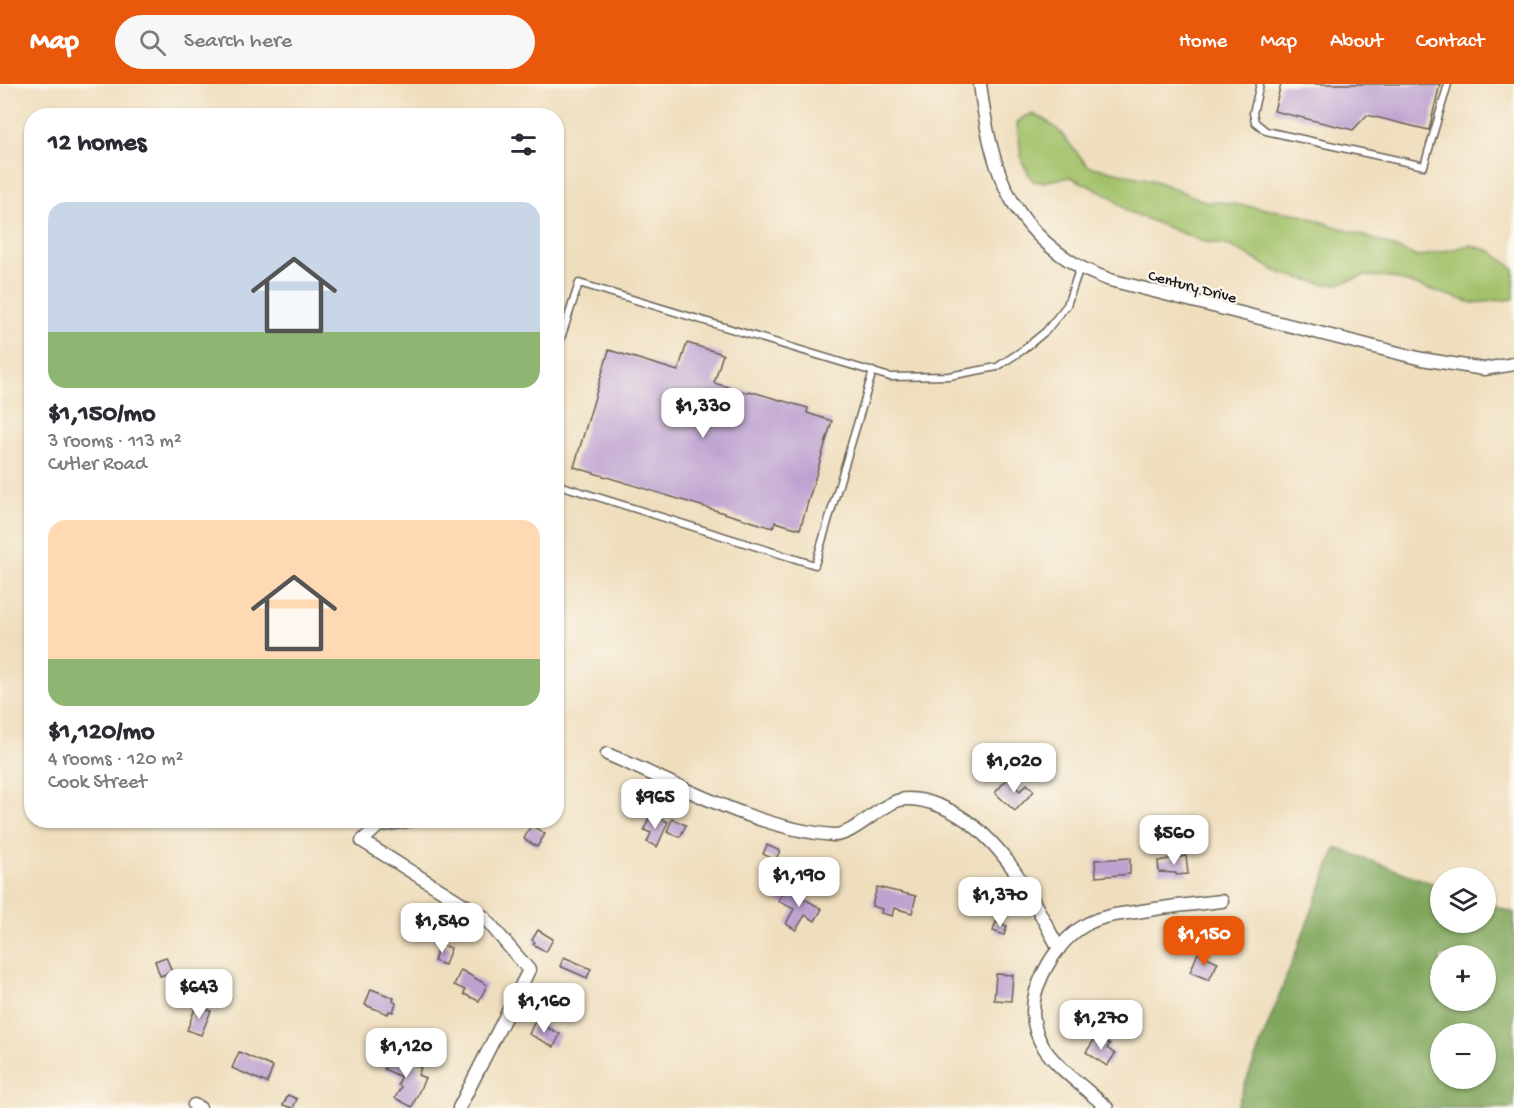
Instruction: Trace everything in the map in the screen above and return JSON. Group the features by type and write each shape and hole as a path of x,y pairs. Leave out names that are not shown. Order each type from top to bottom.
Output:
{"street":[{"name":"Century Drive","path":"980,84 984,121 995,164 1010,201 1026,222 1055,249 1080,267 1110,280 1422,359 1484,369 1514,364"},
{"path":"607,754 760,820 820,834 842,835 898,800 925,801 951,811 981,832 1004,857 1023,885 1059,949"},
{"path":"376,828 362,841 484,917 529,970 459,1108"},
{"path":"1107,1108 1055,1060 1039,1038 1033,1015 1033,998 1046,966 1076,932 1098,919 1174,906 1222,901"}],"lane":[{"path":"1260,84 1253,113 1255,122 1266,131 1424,166 1448,84"},
{"path":"564,329 579,283 890,377 941,376 997,367 1046,332 1067,305 1080,267"},
{"path":"564,486 815,565 873,371"}],"green space":[{"path":"1032,114 1044,119 1058,130 1088,166 1156,181 1209,203 1213,201 1298,214 1379,241 1418,257 1470,245 1491,251 1514,269 1514,299 1473,303 1390,277 1365,276 1337,284 1324,284 1280,273 1230,246 1204,242 1127,211 1111,197 1071,177 1042,182 1033,181 1022,162 1017,124 1023,117"},
{"path":"1336,848 1430,882 1430,933 1496,933 1496,906 1514,913 1514,1108 1236,1108"}],"building":[{"path":"1281,84 1440,84 1429,130 1367,115 1353,130 1274,111"},
{"path":"687,343 723,354 714,383 808,408 807,413 832,421 800,529 775,522 773,528 574,467 609,350 678,371"},
{"path":"1007,779 1020,791 1027,784 1034,791 1015,811 995,793"},
{"path":"650,815 668,822 657,847 647,842 651,833 644,830"},
{"path":"672,819 686,825 680,837 667,832"},
{"path":"530,828 536,828 545,834 537,847 524,839"},
{"path":"767,845 780,851 775,860 763,854"},
{"path":"1186,856 1188,874 1176,875 1176,873 1159,872 1158,861"},
{"path":"1130,858 1130,874 1096,877 1095,860"},
{"path":"877,887 916,896 912,913 894,908 892,916 881,913 882,909 872,906"},
{"path":"786,888 822,909 815,921 805,915 796,930 786,924 794,909 778,901"},
{"path":"996,922 1007,926 1004,935 993,931"},
{"path":"538,930 553,939 546,952 533,944 535,942 532,940"},
{"path":"439,944 451,948 445,965 434,961"},
{"path":"1198,953 1218,962 1209,980 1190,972"},
{"path":"166,957 172,972 160,976 155,961"},
{"path":"564,957 591,969 587,978 560,966"},
{"path":"461,970 487,985 479,1001 464,994 465,990 454,985"},
{"path":"996,974 1013,975 1011,1001 994,1000"},
{"path":"371,989 394,998 393,1001 396,1003 393,1012 389,1011 388,1014 365,1005"},
{"path":"196,1006 211,1011 201,1035 187,1030"},
{"path":"535,1021 560,1034 554,1047 529,1034"},
{"path":"1097,1036 1110,1044 1107,1048 1115,1054 1107,1066 1086,1052"},
{"path":"239,1052 273,1067 267,1083 232,1068"},
{"path":"391,1054 421,1068 418,1075 425,1078 412,1107 395,1098 401,1087 398,1085 401,1077 384,1069"},
{"path":"288,1095 297,1099 293,1108 283,1105"}]}
